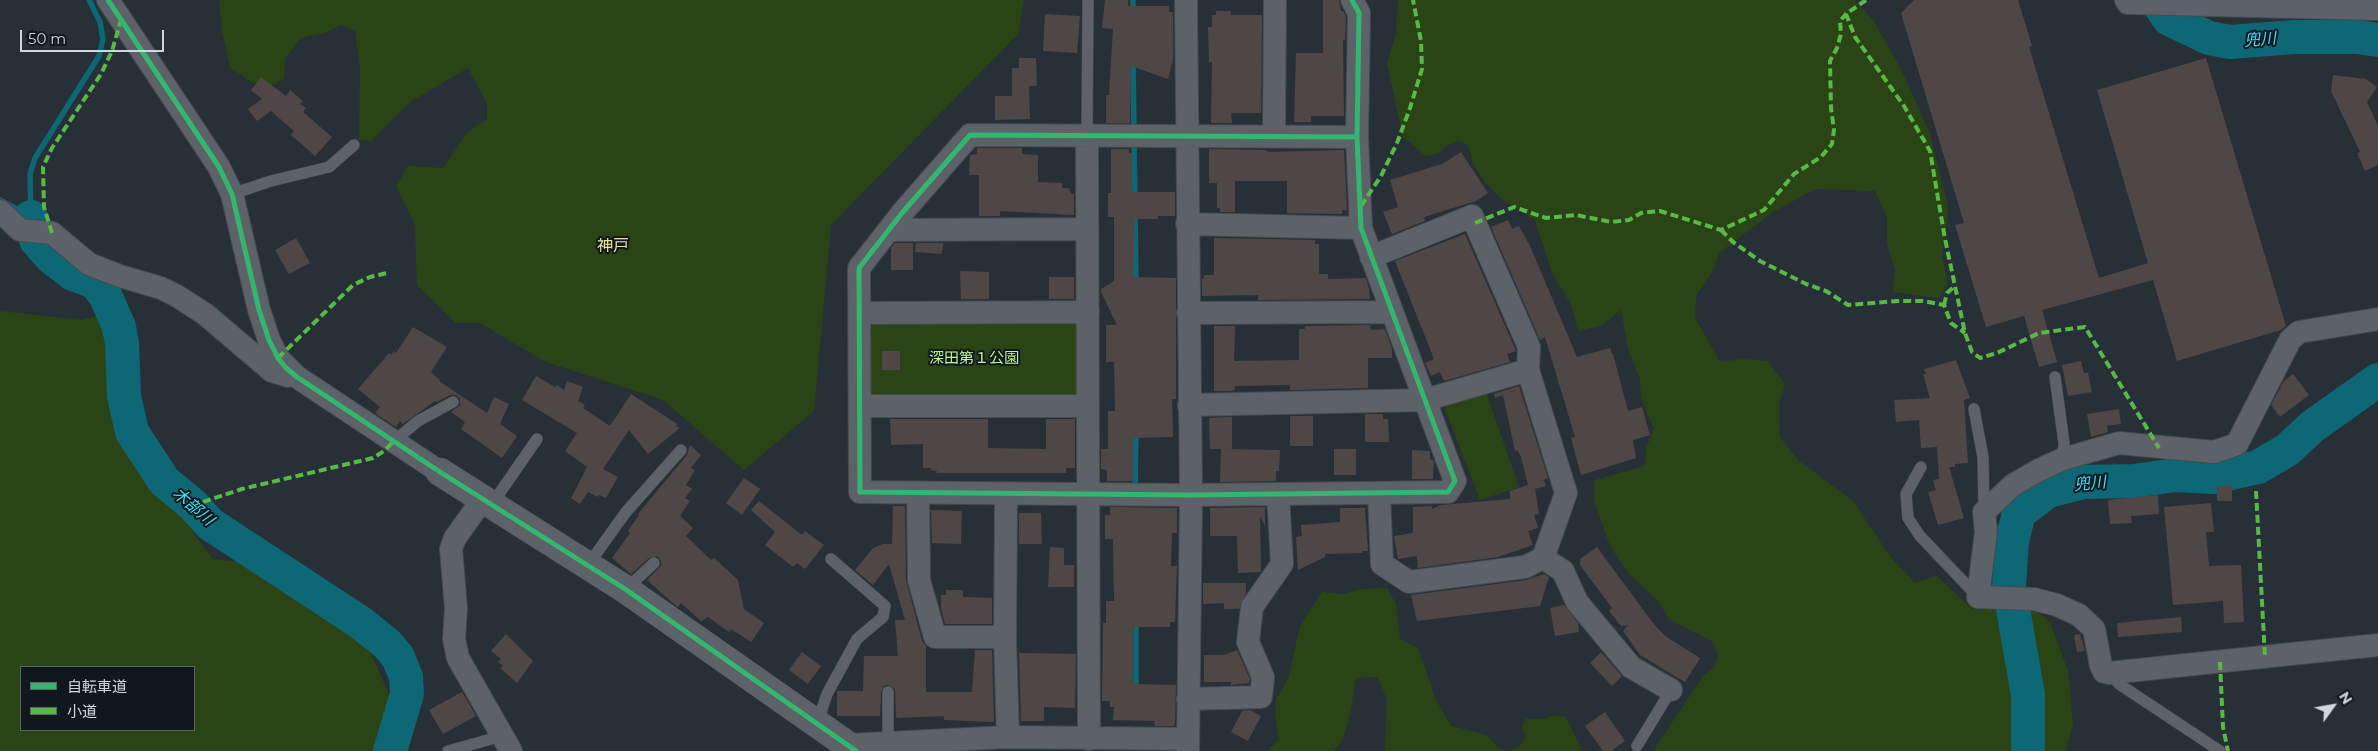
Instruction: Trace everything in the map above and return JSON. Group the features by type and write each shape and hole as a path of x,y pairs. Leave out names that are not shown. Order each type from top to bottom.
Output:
{"street":[{"path":"108,0 122,9 219,167 232,194 258,310 266,332 278,358 296,377 440,472 625,589 838,742 888,743 1008,737 1089,739 1188,745 1191,495 1186,0"},
{"path":"1274,136 1275,0"},
{"path":"1352,0 1359,13 1357,137 1361,228 1455,481 1448,492 1278,495 1006,495 860,492 859,268 970,135 1357,137"},
{"path":"2126,0 2128,2 2198,2 2378,9"},
{"path":"1088,135 1086,229 1088,312 1089,739"},
{"path":"0,211 20,230 52,233 89,264 120,276 161,288 177,296 205,314 272,371 296,377"},
{"path":"1371,258 1472,216 1529,347 1528,370 1566,493 1543,558 1525,567 1409,582 1382,564 1379,494"},
{"path":"1188,224 1361,228"},
{"path":"889,230 1086,229"},
{"path":"860,313 1088,312"},
{"path":"1188,313 1392,312"},
{"path":"2378,319 2299,332 2290,340 2237,444 2214,452 2119,443 2063,459 2013,485 1984,512 1986,532 1978,597 2034,599 2057,605 2079,615 2094,629 2101,666 2104,672 2109,673 2378,646"},
{"path":"1189,405 1425,400 1528,370"},
{"path":"860,406 1087,406"},
{"path":"918,493 919,580 935,638 1005,637"},
{"path":"1006,495 1005,637 1008,737"},
{"path":"1188,698 1261,696 1263,677 1248,642 1252,607 1282,564 1278,495"},
{"path":"488,502 456,538 451,549 456,608 454,638 458,658 506,743"},
{"path":"1543,558 1562,571 1577,602 1631,667 1671,690"}],"lane":[{"path":"1088,0 1088,135"},
{"path":"232,194 271,181 329,167 354,145"},
{"path":"2055,377 2064,443 2063,459"},
{"path":"394,441 418,421 453,402"},
{"path":"1974,409 1983,457 1984,512"},
{"path":"488,502 537,439"},
{"path":"588,565 626,512 681,450"},
{"path":"1921,467 1906,494 1908,518 1920,536 1978,597"},
{"path":"830,559 885,606 883,617 857,639 827,694 838,742"},
{"path":"625,589 654,563"},
{"path":"2109,673 2119,684 2220,751"},
{"path":"1637,746 1671,690"},
{"path":"888,692 888,743"},
{"path":"448,751 506,743"}],"green space":[{"path":"219,0 1024,0 1018,34 831,225 814,411 744,470 663,400 546,362 480,323 456,323 417,285 415,225 396,186 408,166 443,168 467,133 487,119 487,104 468,68 410,102 371,141 359,140 360,68 355,31 341,25 324,33 300,38 285,59 284,78 274,85 251,82 230,67 222,31"},
{"path":"1398,0 1854,0 1873,20 1901,69 1930,134 1948,206 1942,255 1948,284 1939,298 1893,292 1895,269 1887,244 1887,217 1875,191 1815,189 1773,212 1719,253 1715,267 1696,296 1695,318 1720,362 1742,359 1767,361 1785,384 1779,405 1780,437 1798,460 1853,501 1892,559 1915,583 1937,576 1972,609 2030,605 2050,622 2068,671 2073,724 2066,751 1653,751 1703,676 1715,667 1718,655 1712,641 1669,619 1658,601 1629,574 1610,546 1594,501 1595,480 1645,466 1646,448 1654,429 1641,398 1640,379 1628,349 1621,310 1601,326 1578,331 1571,304 1553,275 1535,220 1499,197 1484,181 1473,164 1468,145 1459,141 1446,146 1440,153 1426,156 1403,137 1387,64 1396,33"},
{"path":"0,311 81,320 100,315 117,346 127,379 129,420 150,469 177,498 194,534 213,559 267,565 360,628 394,706 403,741 399,751 0,751"},
{"name":"深田第１公園","path":"1072,319 1078,328 1077,392 1074,398 877,398 871,392 871,327 876,320"},
{"path":"1485,389 1519,487 1480,500 1445,409 1447,400"},
{"path":"1387,588 1396,604 1400,639 1418,648 1436,700 1451,726 1487,735 1498,748 1507,751 1385,751 1387,700 1378,677 1356,678 1350,715 1342,741 1333,751 1267,751 1279,740 1275,716 1276,699 1288,679 1300,626 1322,592 1342,594 1362,589"},
{"path":"1556,715 1566,717 1582,751 1508,751 1519,747 1526,738 1522,728 1525,719 1543,719"}],"building":[{"path":"1105,0 1128,0 1128,6 1169,6 1169,12 1173,12 1173,61 1168,79 1131,66 1130,123 1106,123 1106,95 1109,95 1113,29 1102,28"},
{"path":"1323,0 1339,0 1341,11 1346,16 1345,40 1343,40 1344,116 1311,116 1311,122 1294,122 1296,53 1323,53"},
{"path":"1914,0 2018,0 2032,46 2029,47 2099,278 2148,263 2097,90 2206,58 2286,326 2281,330 2177,361 2153,280 2042,310 2057,362 2039,367 2024,316 1986,327 1955,225 1964,223 1901,13"},
{"path":"1216,11 1231,11 1231,15 1262,15 1261,113 1231,113 1232,123 1211,123 1212,62 1209,62 1208,27 1212,27 1212,15 1216,15"},
{"path":"1045,14 1080,16 1077,53 1043,51"},
{"path":"1019,58 1036,58 1037,86 1029,86 1030,119 995,120 995,96 1012,96 1012,68 1019,68"},
{"path":"2333,75 2366,79 2377,87 2367,102 2378,126 2378,165 2365,171 2357,153 2360,152 2331,91"},
{"path":"261,77 286,96 290,90 303,101 300,104 306,108 303,112 332,137 315,156 291,135 294,131 271,111 257,121 248,109 262,99 251,90"},
{"path":"977,148 1022,148 1022,154 1038,155 1038,182 1062,183 1062,188 1069,188 1071,194 1074,194 1074,215 1000,211 1000,216 979,216 979,175 969,175 970,155 977,154"},
{"path":"1111,149 1129,149 1129,153 1132,153 1132,192 1175,192 1175,216 1158,216 1158,219 1135,219 1133,277 1176,278 1176,399 1172,399 1173,437 1133,438 1133,481 1107,481 1107,470 1101,469 1101,449 1108,449 1108,411 1115,411 1114,362 1106,362 1106,325 1117,325 1101,292 1101,289 1114,281 1114,217 1108,217 1108,193 1111,193"},
{"path":"1209,149 1264,150 1269,152 1344,150 1347,210 1342,210 1342,214 1287,213 1287,181 1235,181 1235,212 1220,212 1220,208 1217,208 1217,183 1209,183"},
{"path":"1461,152 1488,193 1476,201 1424,217 1425,221 1392,234 1383,212 1398,207 1390,180 1442,164"},
{"path":"1508,220 1512,229 1519,226 1530,246 1577,357 1610,348 1628,411 1642,407 1650,435 1633,440 1636,458 1581,475 1571,438 1575,437 1545,337 1540,340 1491,227"},
{"path":"1465,234 1516,351 1507,354 1510,362 1444,381 1440,372 1431,376 1425,363 1434,359 1395,261"},
{"path":"296,238 310,263 289,274 275,250"},
{"path":"1214,238 1315,240 1315,244 1319,244 1319,274 1328,274 1328,279 1366,278 1370,299 1258,300 1258,295 1202,296 1202,279 1204,279 1204,275 1214,275"},
{"path":"895,243 913,243 913,270 891,270 891,248"},
{"path":"916,243 943,243 942,254 915,252"},
{"path":"960,271 989,272 989,299 961,299"},
{"path":"1049,277 1074,277 1074,299 1049,299"},
{"path":"1370,325 1371,330 1385,329 1392,349 1392,358 1368,358 1368,388 1290,390 1290,385 1235,386 1235,389 1232,391 1214,391 1214,326 1235,326 1234,361 1299,360 1299,329 1305,329 1305,326"},
{"path":"413,327 447,347 431,372 439,381 487,413 494,397 509,404 500,424 517,436 502,458 461,429 465,422 451,412 460,405 460,399 456,395 450,395 437,402 435,401 403,424 400,421 396,427 375,413 380,407 358,389 389,353 391,355 394,351 396,353"},
{"path":"882,351 900,351 900,370 882,370"},
{"path":"1956,360 1970,398 1964,400 1968,463 1955,464 1955,467 1949,467 1964,518 1938,525 1928,492 1936,490 1933,480 1939,479 1937,447 1921,448 1919,420 1896,422 1894,400 1930,398 1923,374 1926,374 1924,369"},
{"path":"2081,361 2084,373 2088,373 2092,392 2068,396 2062,365"},
{"path":"2293,374 2309,395 2280,417 2271,405 2284,381"},
{"path":"536,376 564,390 567,381 583,387 578,401 585,405 583,408 610,426 631,394 677,424 676,426 680,428 648,454 629,430 603,469 618,477 606,498 599,495 598,497 588,492 580,504 571,498 587,467 565,451 577,433 522,400"},
{"path":"1519,386 1548,478 1544,480 1546,486 1535,489 1539,514 1534,515 1538,528 1528,531 1533,545 1498,557 1418,568 1417,556 1398,559 1394,536 1413,533 1413,507 1432,506 1432,509 1441,505 1510,499 1510,491 1528,485 1521,457 1517,450 1515,451 1503,395 1495,398 1494,394"},
{"path":"2119,409 2121,424 2107,426 2108,432 2091,437 2087,414"},
{"path":"1365,414 1383,414 1383,419 1388,419 1389,442 1365,442"},
{"path":"1290,416 1313,416 1313,446 1290,446"},
{"path":"1232,417 1232,449 1210,449 1209,418"},
{"path":"890,419 988,419 988,448 1046,449 1046,419 1075,419 1075,468 1066,468 1066,473 936,473 937,471 931,470 931,468 923,468 923,444 891,445"},
{"path":"690,445 701,455 691,468 695,470 686,485 692,489 685,498 690,501 680,516 693,528 686,536 711,560 714,558 738,580 744,609 764,623 751,642 731,629 729,632 708,617 701,621 681,603 678,607 675,605 647,580 661,566 661,561 657,556 649,558 631,574 612,558 630,533 628,531 638,514 687,455"},
{"path":"1221,449 1280,450 1279,471 1276,471 1276,481 1220,482"},
{"path":"1334,449 1356,449 1356,475 1334,475"},
{"path":"1412,450 1430,451 1430,459 1434,461 1433,479 1412,479"},
{"path":"744,478 760,489 742,515 726,503"},
{"path":"2232,485 2232,501 2217,501 2217,486"},
{"path":"2158,495 2159,514 2131,516 2132,523 2110,524 2108,500"},
{"path":"759,501 802,535 805,531 824,545 805,569 797,563 793,567 765,545 775,532 751,510"},
{"path":"2211,503 2214,532 2206,532 2209,566 2241,565 2244,622 2224,623 2223,601 2173,605 2164,507"},
{"path":"893,506 905,506 906,580 922,641 926,646 926,692 972,692 975,650 992,650 994,722 944,720 944,716 897,718 895,689 888,685 884,686 881,692 880,716 837,716 837,691 863,691 864,656 898,656 895,620 905,620 889,564 873,585 855,570 873,548 883,544 892,544"},
{"path":"1110,507 1177,508 1177,533 1172,533 1171,566 1177,566 1175,622 1170,622 1170,627 1133,627 1133,684 1176,685 1175,724 1173,726 1155,726 1154,721 1113,720 1114,707 1110,707 1110,701 1102,701 1103,623 1106,623 1106,601 1114,601 1113,539 1105,539 1105,515 1110,515"},
{"path":"1265,507 1265,526 1260,516 1261,572 1238,573 1237,536 1210,536 1210,508"},
{"path":"1340,508 1365,508 1368,551 1362,551 1362,553 1325,554 1325,557 1298,570 1296,537 1302,536 1301,525 1340,522"},
{"path":"931,510 962,511 961,544 932,543"},
{"path":"1019,513 1041,513 1042,544 1019,544"},
{"path":"1050,547 1064,548 1064,565 1074,565 1074,587 1048,587"},
{"path":"1597,547 1653,623 1665,636 1700,658 1685,682 1640,655 1623,631 1628,625 1621,626 1609,611 1612,608 1580,565 1580,559"},
{"path":"1544,574 1549,577 1540,606 1417,621 1411,595 1527,580"},
{"path":"1203,583 1246,583 1246,593 1239,609 1224,609 1224,603 1203,604"},
{"path":"946,590 963,590 963,597 992,598 992,624 945,624 941,608 941,595 946,595"},
{"path":"1564,605 1578,623 1579,632 1555,636 1550,608"},
{"path":"2181,617 2182,632 2118,637 2117,623"},
{"path":"506,634 533,661 517,683 500,668 503,666 498,662 501,659 491,651"},
{"path":"2080,634 2085,651 2077,652 2074,635"},
{"path":"1237,650 1250,679 1249,683 1231,685 1231,682 1204,682 1204,655 1224,655"},
{"path":"802,652 821,666 808,684 789,670"},
{"path":"1601,652 1622,676 1612,686 1590,663"},
{"path":"1019,653 1076,654 1075,708 1044,707 1044,721 1021,721"},
{"path":"462,692 476,716 443,734 429,710"},
{"path":"1250,710 1261,716 1248,741 1231,732 1242,711"},
{"path":"1605,712 1625,741 1611,751 1603,751 1585,726"}],"waterway":[{"path":"0,200 31,217 30,174 35,158 99,56 103,39 100,22 89,0"},
{"path":"1133,0 1133,13"},
{"name":"兜川","path":"2156,0 2169,19 2209,38 2230,42 2294,37 2357,37 2378,40"},
{"path":"1133,60 1134,130"},
{"path":"1134,140 1135,198"},
{"path":"1135,212 1136,283"},
{"name":"木部川","path":"31,217 36,240 51,257 73,274 95,282 106,297 119,327 122,343 124,396 132,432 164,481 193,505 210,524 361,623 387,644 398,657 406,677 407,694 390,751"},
{"name":"兜川","path":"2028,751 2028,695 2009,586 2012,541 2019,513 2048,491 2083,482 2134,481 2175,475 2214,477 2258,467 2287,450 2313,426 2378,380"},
{"path":"1135,490 1136,432"},
{"path":"1136,620 1136,690"}],"marked path":[{"path":"1361,206 1381,176 1397,143 1422,69 1421,41 1413,0"},
{"path":"1866,0 1846,14 1855,37 1904,106 1930,151 1945,239 1965,333 1972,352 1980,358 1997,353 2039,333 2085,327 2159,448"},
{"path":"1475,223 1514,207 1546,218 1576,215 1611,222 1629,220 1641,213 1660,211 1721,230 1764,210 1794,174 1821,157 1832,144 1834,130 1831,108 1830,61 1837,48 1841,34 1840,21 1846,14"},
{"path":"52,233 44,207 43,167 52,148 101,74 112,51 121,20"},
{"path":"1721,230 1733,242 1760,261 1806,284 1826,291 1848,305 1897,301 1923,301 1944,305 1951,323 1965,333"},
{"path":"278,358 353,285 370,277 387,273"},
{"path":"1944,305 1947,293 1955,286"},
{"path":"203,502 242,489 373,458 394,441"},
{"path":"2256,491 2265,657"},
{"path":"2220,662 2223,727 2228,751"}],"cycle path":[{"path":"108,0 219,167 232,194 259,310 269,340 278,358 286,368 440,472 625,589 856,751"},
{"path":"1352,0 1359,13 1357,137 1361,228 1455,481 1448,492 1191,495 860,492 859,268 902,213 970,135 1357,137"}],"district":[{"name":"神戸","path":"613,246"}]}
